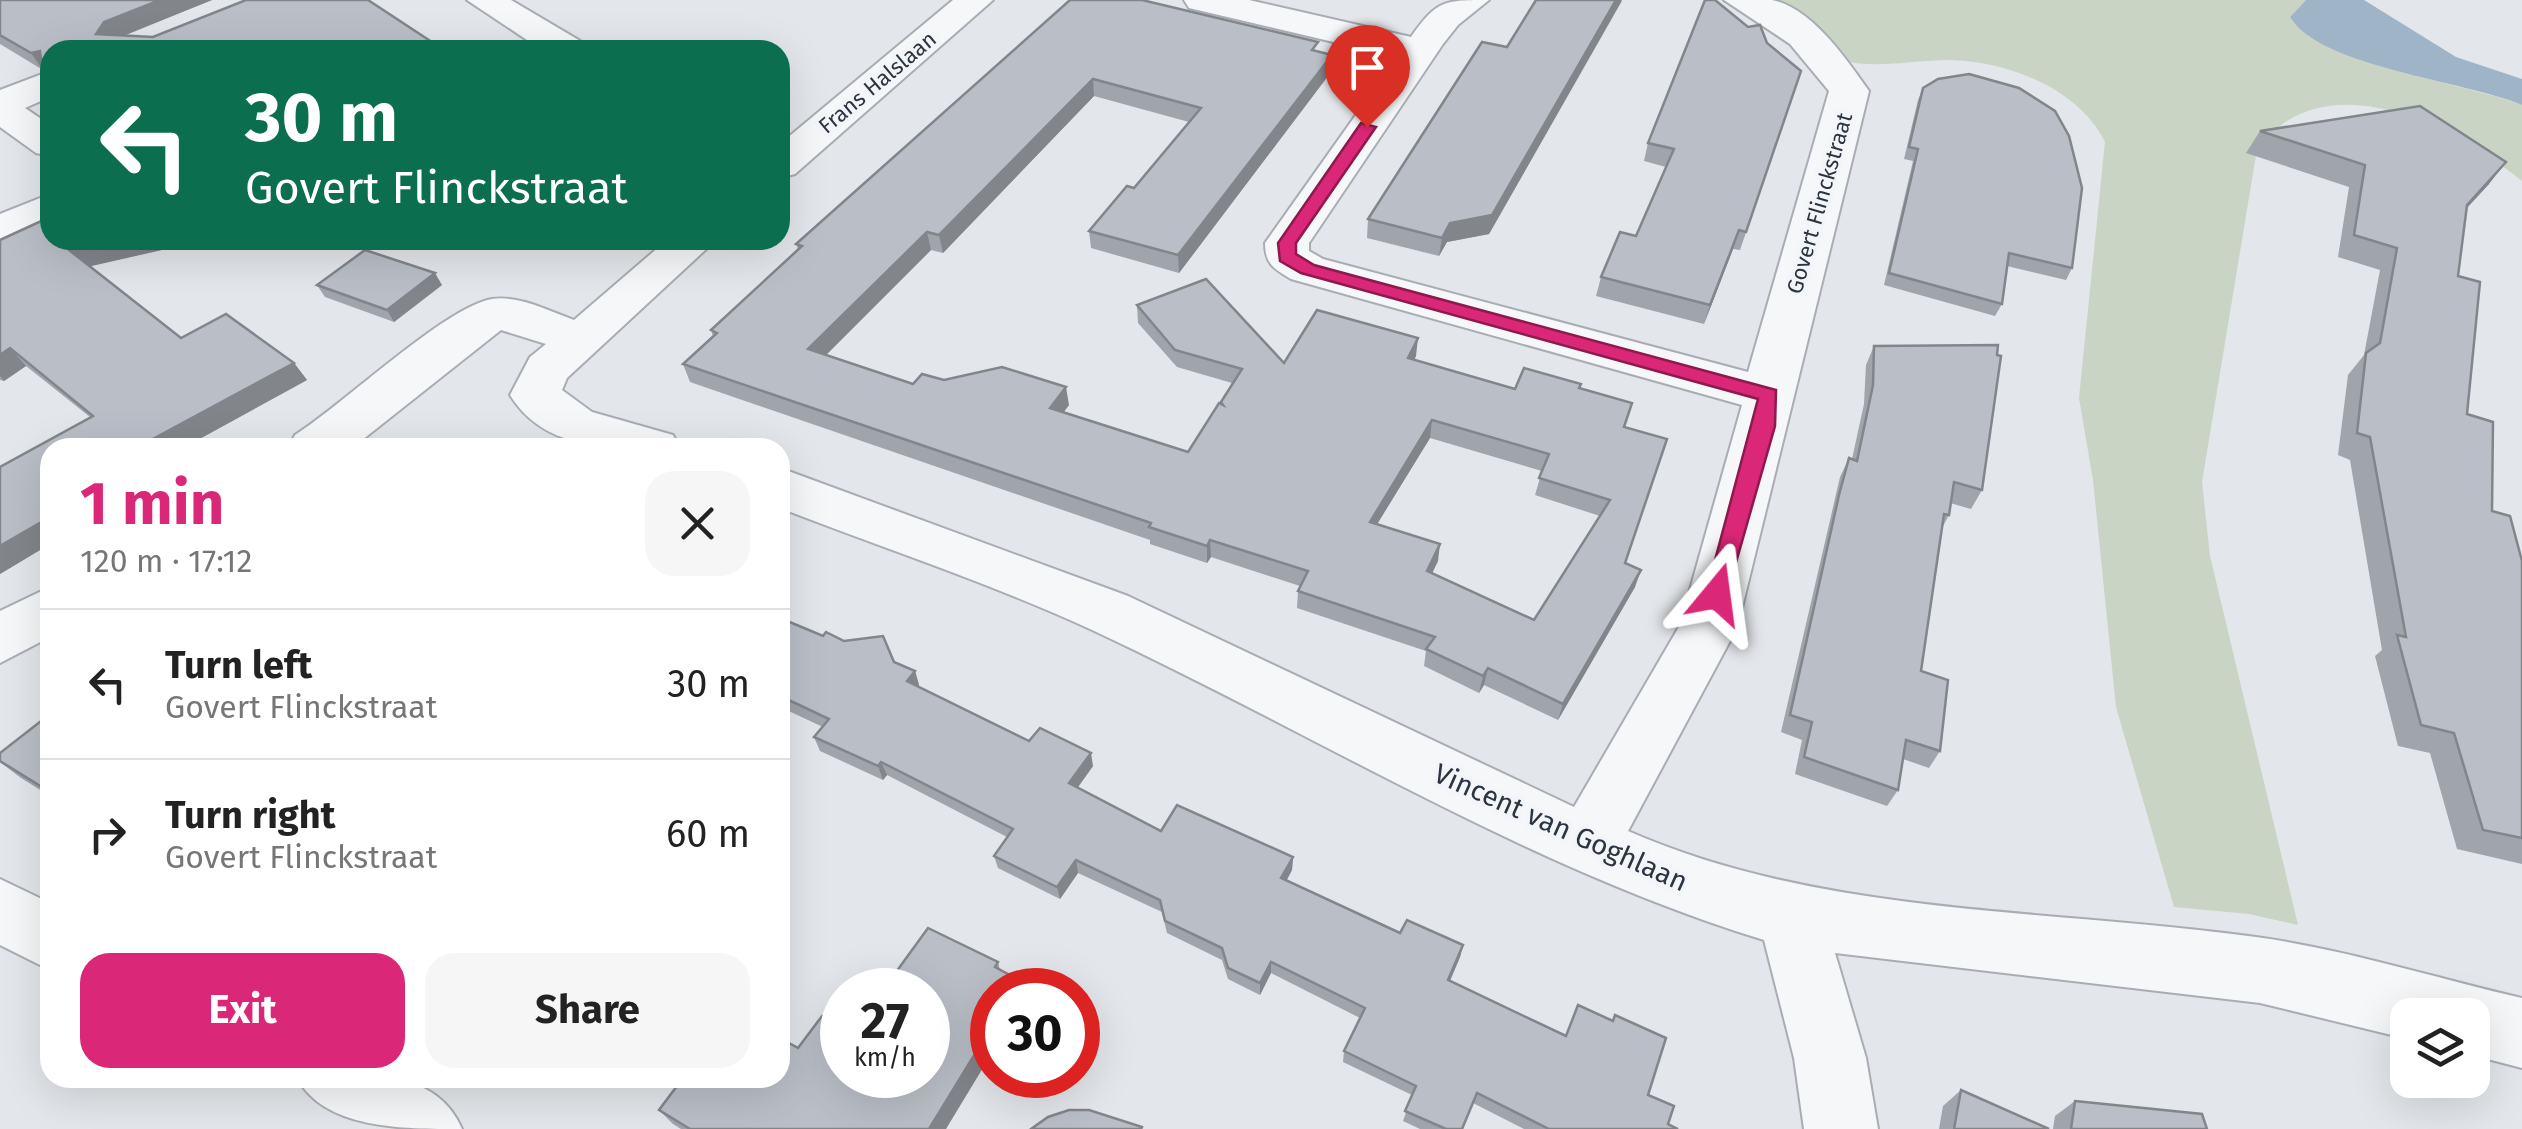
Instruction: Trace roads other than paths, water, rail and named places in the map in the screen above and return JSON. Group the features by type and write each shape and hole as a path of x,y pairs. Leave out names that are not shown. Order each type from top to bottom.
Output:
{"street":[{"path":"485,0 553,40"},
{"name":"Frans Halslaan","path":"790,144 974,0"},
{"path":"1202,0 1420,51"},
{"path":"1471,0 1446,17 1420,51 1287,243 1287,256 1308,269 1768,395"},
{"name":"Govert Flinckstraat","path":"1588,844 1708,628 1849,90 1831,62 1794,28 1742,0"},
{"path":"40,89 0,107 40,137"},
{"path":"0,231 40,213"},
{"path":"621,438 574,424 535,395 547,369 683,250"},
{"path":"329,438 469,327 494,314 512,315 581,339"},
{"name":"Vincent van Goghlaan","path":"790,491 1108,612 1674,882 1792,917 2260,970 2390,1001"},
{"path":"0,640 40,615"},
{"path":"0,910 40,932"},
{"path":"1792,917 1830,1058 1840,1129"},
{"path":"2490,1025 2522,1033"},
{"path":"351,1088 426,1129"}],"water":[{"path":"2306,0 2364,0 2456,57 2522,79 2522,105 2396,71 2331,48 2306,34 2290,17"}]}
